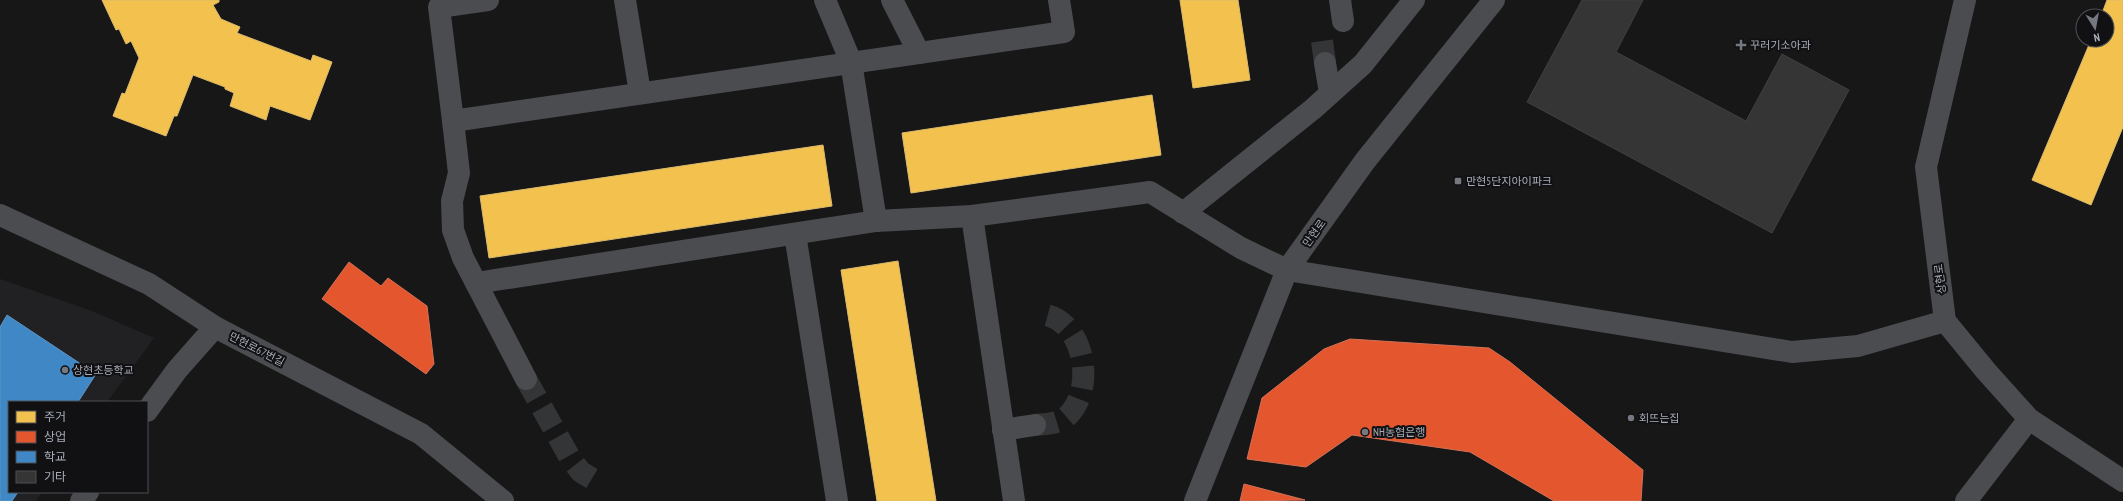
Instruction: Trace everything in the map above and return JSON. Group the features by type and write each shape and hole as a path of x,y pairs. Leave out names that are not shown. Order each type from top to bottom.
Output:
{"street":[{"path":"488,0 439,7 459,173 452,200 453,230 463,258 526,379"},
{"path":"625,0 640,93"},
{"path":"825,0 851,62 876,221"},
{"path":"892,0 919,53"},
{"path":"453,121 1064,32 1059,0"},
{"path":"1340,0 1343,21"},
{"path":"1183,213 1274,142 1363,64 1414,0"},
{"name":"만현로","path":"1195,501 1287,270 1365,161 1494,0"},
{"name":"상현로","path":"1945,321 1926,167 1965,0"},
{"path":"1325,63 1330,93"},
{"path":"476,283 876,221 972,216 1150,192 1241,248 1287,270 1792,352 1858,346 1945,321 1986,371 2029,419 2123,481"},
{"name":"만현로67번길","path":"0,215 149,284 215,327 421,434 503,501"},
{"path":"972,216 1014,501"},
{"path":"795,234 837,501"},
{"path":"148,410 178,370 215,327"},
{"path":"1966,501 2029,419"},
{"path":"1003,430 1035,426"},
{"path":"81,501 87,493"}],"shaded area":[{"name":"상현초등학교","path":"0,279 92,311 154,338 108,401 8,401 8,493 41,493 36,501 0,501"}],"building: 주거":[{"path":"102,0 219,0 219,2 213,5 221,19 240,27 237,33 311,61 313,55 332,62 310,120 270,106 266,120 230,106 234,93 225,89 225,87 193,75 177,116 174,116 166,136 113,116 122,93 125,94 139,58 131,41 126,44 119,29 116,30"},
{"path":"1180,0 1238,0 1250,80 1193,88"},
{"path":"2107,0 2123,0 2123,127 2091,205 2032,180 2088,48 2115,48 2115,8 2104,8"},
{"path":"1152,95 1161,155 911,193 902,133"},
{"path":"823,145 832,206 489,258 480,196"},
{"path":"898,261 936,501 877,501 841,270"}],"building: 상업":[{"path":"349,262 381,286 388,278 427,306 434,364 426,374 322,299"},
{"path":"1350,339 1489,348 1510,362 1643,470 1641,501 1554,501 1470,452 1352,435 1306,467 1247,459 1262,398 1324,349"},
{"path":"1244,484 1305,500 1240,501"}],"building: 학교":[{"path":"7,315 96,374 79,401 8,401 8,493 17,493 12,501 0,501 0,327"}],"building: 기타":[{"path":"1582,0 1643,0 1616,52 1746,121 1782,54 1849,90 1772,233 1527,102"}],"tunnel":[{"path":"1322,41 1325,63"},
{"path":"1035,425 1055,423 1065,418 1075,406 1081,391 1083,374 1082,357 1076,340 1067,327 1054,318 1038,314"},
{"path":"526,379 570,458 581,472 596,481"}],"place":[{"name":"꾸러기소아과","path":"1741,45"},
{"name":"만현5단지아이파크","path":"1458,181"},
{"name":"상현초등학교","path":"65,370"},
{"name":"회뜨는집","path":"1631,418"},
{"name":"NH농협은행","path":"1365,432"}]}
